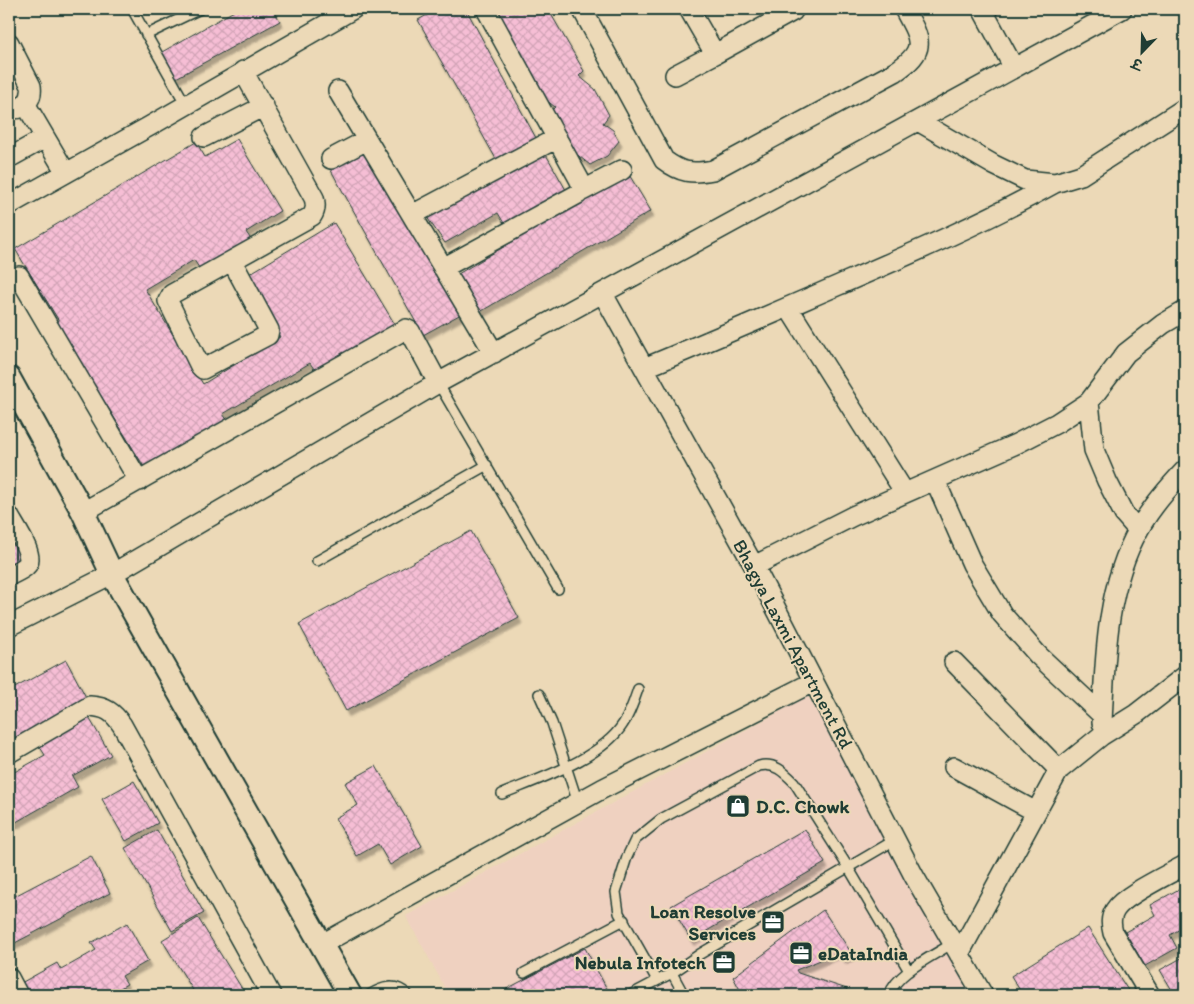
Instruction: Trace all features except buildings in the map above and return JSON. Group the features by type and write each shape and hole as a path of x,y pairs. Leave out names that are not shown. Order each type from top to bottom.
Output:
{"street":[{"path":"9,205 353,9"},
{"path":"486,9 579,179 582,190"},
{"path":"582,9 664,160 675,168 698,173 713,170 895,72 910,62 919,44 918,34 904,9"},
{"path":"689,9 715,54"},
{"path":"676,74 794,9"},
{"path":"982,9 1014,68"},
{"path":"9,626 112,574 438,383 1122,9"},
{"path":"9,43 31,86 30,99 17,106 46,138 66,173"},
{"path":"232,261 268,330 268,334 203,369 168,299 172,294 312,216 315,212 314,198 243,71"},
{"path":"338,91 494,353"},
{"path":"204,137 264,106"},
{"path":"644,368 946,239 1004,211 1055,182 1081,175 1185,108"},
{"path":"918,121 994,165 1025,180 1055,182"},
{"path":"9,158 46,138"},
{"path":"412,215 557,138"},
{"path":"330,159 367,140"},
{"path":"443,268 578,194 582,190 622,170"},
{"path":"19,276 139,481"},
{"name":"Bhagya Laxmi Apartment Rd","path":"603,294 754,566 895,840 983,995"},
{"path":"788,307 905,493"},
{"path":"754,566 853,516 1016,444 1056,423 1089,402 1126,353 1163,324 1185,311"},
{"path":"83,512 406,329 410,332 438,383"},
{"path":"9,378 83,512 112,574 350,995"},
{"path":"1089,402 1094,450 1124,514 1138,530"},
{"path":"1102,736 1105,658 1112,605 1123,566 1138,530 1167,488 1185,470"},
{"path":"935,480 972,564 1002,614 1038,655 1102,715"},
{"path":"9,516 29,552 30,559 28,565 9,576"},
{"path":"954,662 1059,770"},
{"path":"956,948 1059,770 1102,736 1136,714 1185,676"},
{"path":"322,944 578,803 813,682"},
{"path":"9,752 90,706 102,707 114,713 271,995"},
{"path":"954,767 1036,812"},
{"path":"1150,995 1113,933 1111,922 1114,911 1122,902 1185,865"},
{"path":"9,978 18,995"}],"lane":[{"path":"132,9 186,105"},
{"path":"146,35 200,9"},
{"path":"438,383 558,589"},
{"path":"317,561 487,465"},
{"path":"502,794 566,767 607,743 623,725 633,706 638,689"},
{"path":"539,694 552,723 578,803"},
{"path":"658,980 620,913 616,892 620,875 635,840 661,820 758,766 767,764 787,774 794,782 848,867 909,971"},
{"path":"630,995 672,973 700,954 895,840"},
{"path":"524,973 624,920"},
{"path":"889,995 896,983 909,971 956,948"},
{"path":"672,973 684,995"},
{"path":"369,995 382,987 392,987 399,988 408,995"}],"shaded area":[{"name":"D.C. Chowk","path":"808,696 974,995 449,995 406,916"}],"place":[{"name":"D.C. Chowk","path":"738,806"},
{"name":"Loan Resolve Services","path":"773,922"},
{"name":"eDataIndia","path":"801,953"},
{"name":"Nebula Infotech","path":"724,962"}]}
